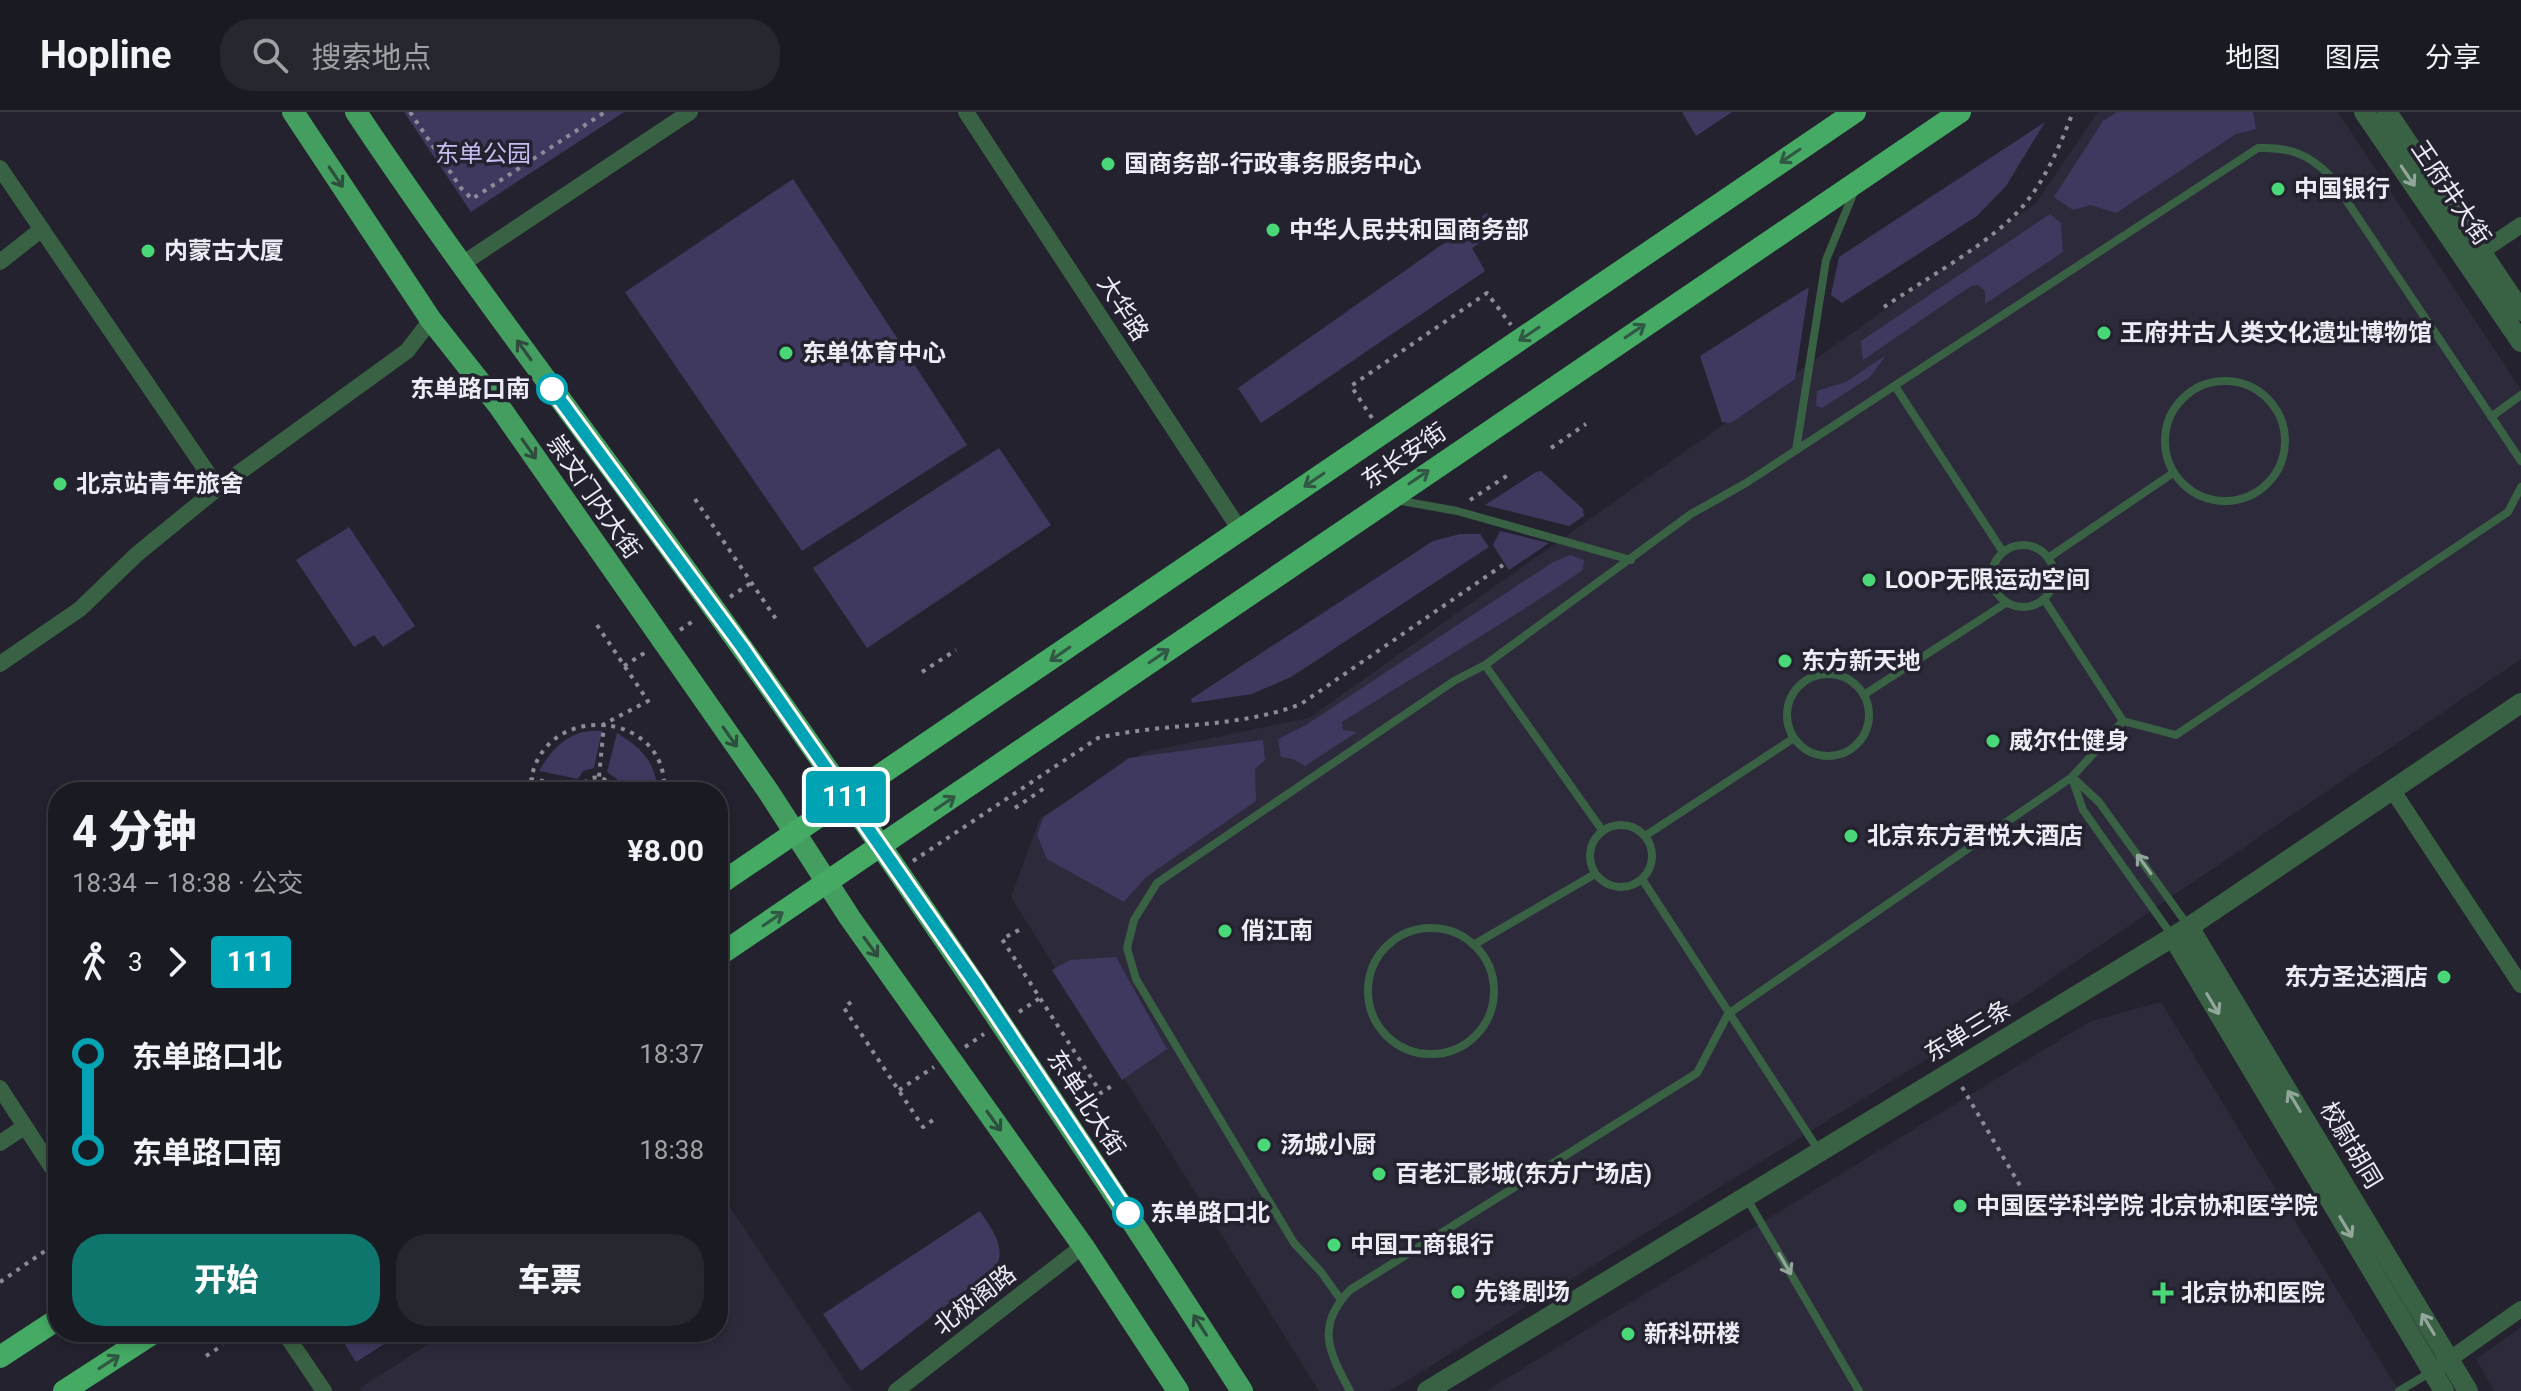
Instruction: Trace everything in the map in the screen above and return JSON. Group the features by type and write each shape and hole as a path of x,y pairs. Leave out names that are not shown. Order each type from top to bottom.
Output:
{"highway":[{"name":"东长安街","path":"728,878 848,800 1855,112"},
{"name":"东长安街","path":"728,949 1387,498 1960,112"},
{"path":"0,1357 48,1326"},
{"path":"64,1391 140,1342"}],"main road":[{"name":"崇文门内大街","path":"293,112 431,320 499,406 827,882"},
{"name":"崇文门内大街","path":"356,112 462,264 668,544 880,847"},
{"name":"东单北大街","path":"880,847 976,984 1242,1391"},
{"path":"827,882 1083,1246 1178,1391"}],"street":[{"path":"462,264 690,112"},
{"name":"大华路","path":"966,112 1240,530"},
{"name":"王府井大街","path":"2364,112 2521,342"},
{"name":"王府井大街","path":"2387,112 2521,311"},
{"path":"0,168 218,488"},
{"path":"2481,252 2521,225"},
{"path":"0,262 42,229"},
{"path":"0,664 80,609 137,554 218,488 407,351 431,320"},
{"name":"东单三条","path":"1425,1390 2181,932 2521,703"},
{"path":"2393,791 2521,985"},
{"name":"校尉胡同","path":"2181,932 2440,1366 2468,1391"},
{"path":"0,1088 48,1162"},
{"path":"0,1143 24,1127"},
{"name":"北极阁路","path":"896,1391 1083,1246"},
{"path":"2440,1366 2521,1309"},
{"path":"291,1342 324,1391"},
{"name":"校尉胡同","path":"2440,1366 2444,1391"}],"lane":[{"path":"1341,1300 1294,1243 1136,979 1127,948 1134,920 1157,883 1454,681 1485,665 1691,514 1796,450 2258,148 2283,147 2313,158 2330,176 2521,461"},
{"path":"1796,450 1826,260 1859,180"},
{"path":"2211,382 2239,383 2265,396 2277,410 2285,440 2278,470 2265,487 2247,498 2226,502 2205,498 2187,489 2173,473 2166,456 2167,427 2179,402 2194,390 2211,382"},
{"path":"1895,386 2003,552"},
{"path":"2491,417 2521,395"},
{"path":"2048,558 2173,473"},
{"path":"2044,599 2123,721 2176,735 2508,512 2521,487"},
{"path":"1387,498 1457,511 1631,560"},
{"path":"2022,545 2041,550 2048,558 2054,584 2044,599 2025,607 2006,603 1994,588 1992,578 1997,559 2003,552 2022,545"},
{"path":"1865,694 2006,603"},
{"path":"1485,665 1602,830"},
{"path":"1819,674 1845,676 1865,694 1870,721 1865,735 1844,753 1816,755 1794,738 1787,713 1796,688 1806,679 1819,674"},
{"path":"1350,1391 1327,1343 1330,1321 1350,1290 1697,1073 1728,1014 2072,777 2123,721"},
{"path":"1645,836 1794,738"},
{"path":"2072,777 2099,802 2181,932"},
{"path":"2072,777 2083,810 2181,932"},
{"path":"1623,824 1645,836 1650,844 1651,863 1642,879 1633,885 1612,886 1595,874 1589,854 1602,830 1623,824"},
{"path":"1475,944 1595,874"},
{"path":"1642,879 1819,1152"},
{"path":"1427,928 1458,933 1475,944 1488,961 1494,981 1494,1002 1486,1023 1473,1039 1454,1050 1433,1055 1412,1052 1393,1042 1378,1027 1370,1008 1367,987 1372,967 1382,950 1398,936 1427,928"},
{"path":"1746,1196 1859,1391"},
{"path":"2399,1391 2440,1366"}],"path":[{"path":"410,112 461,188 472,199 605,112"},
{"path":"1884,307 1998,228 2023,206 2059,149 2073,112"},
{"path":"1383,433 1351,386 1487,293 1522,339"},
{"path":"1551,448 1586,424"},
{"path":"1474,497 1508,475"},
{"path":"695,499 778,622"},
{"path":"896,871 1098,738 1133,730 1273,714 1301,704 1503,565"},
{"path":"726,599 751,583"},
{"path":"675,633 701,616"},
{"path":"544,782 530,779 537,760 548,744 574,728 604,724 648,701 597,625"},
{"path":"624,666 650,649"},
{"path":"922,672 956,650"},
{"path":"599,777 604,724"},
{"path":"604,724 622,728 651,751 660,767 662,782"},
{"path":"586,782 599,777 608,782"},
{"path":"1015,808 1046,787"},
{"path":"1019,930 1002,939 1101,1093 1113,1085"},
{"path":"1014,1015 1040,998"},
{"path":"851,1002 844,1008 923,1127 933,1120"},
{"path":"963,1048 989,1031"},
{"path":"899,1090 937,1065"},
{"path":"1953,1071 2022,1189"},
{"path":"0,1282 48,1249"},
{"path":"206,1356 223,1345"}],"shaded area":[{"name":"东方新天地","path":"2098,112 2338,112 2521,390 2521,659 1995,1017 1390,1391 1319,1391 1011,897 1040,818 1144,752 1309,718 2036,203"},
{"path":"2161,1002 2399,1391 1486,1391 2091,1021"},
{"path":"728,1204 852,1391 362,1391 360,1388 431,1342 728,1342"},
{"path":"2521,1327 2521,1391 2494,1391 2476,1359"}],"green space":[{"name":"东单公园","path":"404,112 624,112 471,212"},
{"path":"1682,112 1732,112 1696,136"},
{"path":"2117,112 2253,112 2256,129 2236,134 2116,213 2091,205 2073,210 2054,197 2103,121"},
{"path":"2045,122 2006,186 1977,216 1842,303 1831,295 1839,257"},
{"name":"东单体育中心","path":"793,179 967,445 802,551 625,292"},
{"path":"1487,213 1500,230 1472,248 1485,271 1261,423 1238,388"},
{"path":"2050,214 2061,223 2063,252 1985,304 1985,291 1978,285 1971,286 1863,360 1861,341"},
{"path":"1809,287 1795,379 1731,423 1722,422 1700,356"},
{"path":"1886,355 1870,377 1822,408 1816,406 1817,391 1846,382"},
{"path":"999,448 1051,525 867,648 813,568"},
{"path":"1541,471 1583,509 1584,516 1569,526 1485,505 1536,472"},
{"path":"349,527 415,626 383,647 374,635 354,647 296,560"},
{"path":"1500,531 1549,543 1509,570 1493,545"},
{"path":"1460,534 1480,534 1489,547 1291,677 1252,694 1192,703 1191,699 1433,541"},
{"path":"1570,555 1584,560 1583,570 1342,722 1343,730 1357,732 1305,766 1281,757 1278,739 1306,725 1553,562"},
{"path":"602,731 594,768 583,771 578,779 539,771 550,754 564,741 581,733"},
{"path":"617,733 646,756 656,782 618,782 607,772"},
{"path":"1263,740 1265,760 1255,769 1256,801 1146,877 1124,902 1047,859 1037,835 1043,818 1129,758"},
{"path":"1116,957 1167,1049 1122,1080 1052,970 1070,960"},
{"path":"980,1211 999,1245 996,1267 861,1371 823,1314"},
{"path":"343,1342 387,1342 356,1362"}],"bus line":[{"name":"111","path":"552,389 742,647 976,984 1128,1213"}],"place":[{"name":"国商务部-行政事务服务中心","path":"1108,164"},
{"name":"中国银行","path":"2278,189"},
{"name":"中华人民共和国商务部","path":"1273,230"},
{"name":"内蒙古大厦","path":"148,251"},
{"name":"王府井古人类文化遗址博物馆","path":"2104,333"},
{"name":"东单体育中心","path":"786,353"},
{"name":"东单路口南","path":"552,389"},
{"name":"北京站青年旅舍","path":"60,484"},
{"name":"LOOP无限运动空间","path":"1869,580"},
{"name":"东方新天地","path":"1785,661"},
{"name":"威尔仕健身","path":"1993,741"},
{"name":"北京东方君悦大酒店","path":"1851,836"},
{"name":"俏江南","path":"1225,931"},
{"name":"东方圣达酒店","path":"2444,977"},
{"name":"汤城小厨","path":"1264,1145"},
{"name":"百老汇影城(东方广场店)","path":"1379,1174"},
{"name":"中国医学科学院 北京协和医学院","path":"1960,1206"},
{"name":"东单路口北","path":"1128,1213"},
{"name":"中国工商银行","path":"1334,1245"},
{"name":"先锋剧场","path":"1458,1292"},
{"name":"北京协和医院","path":"2163,1293"},
{"name":"新科研楼","path":"1628,1334"}]}
